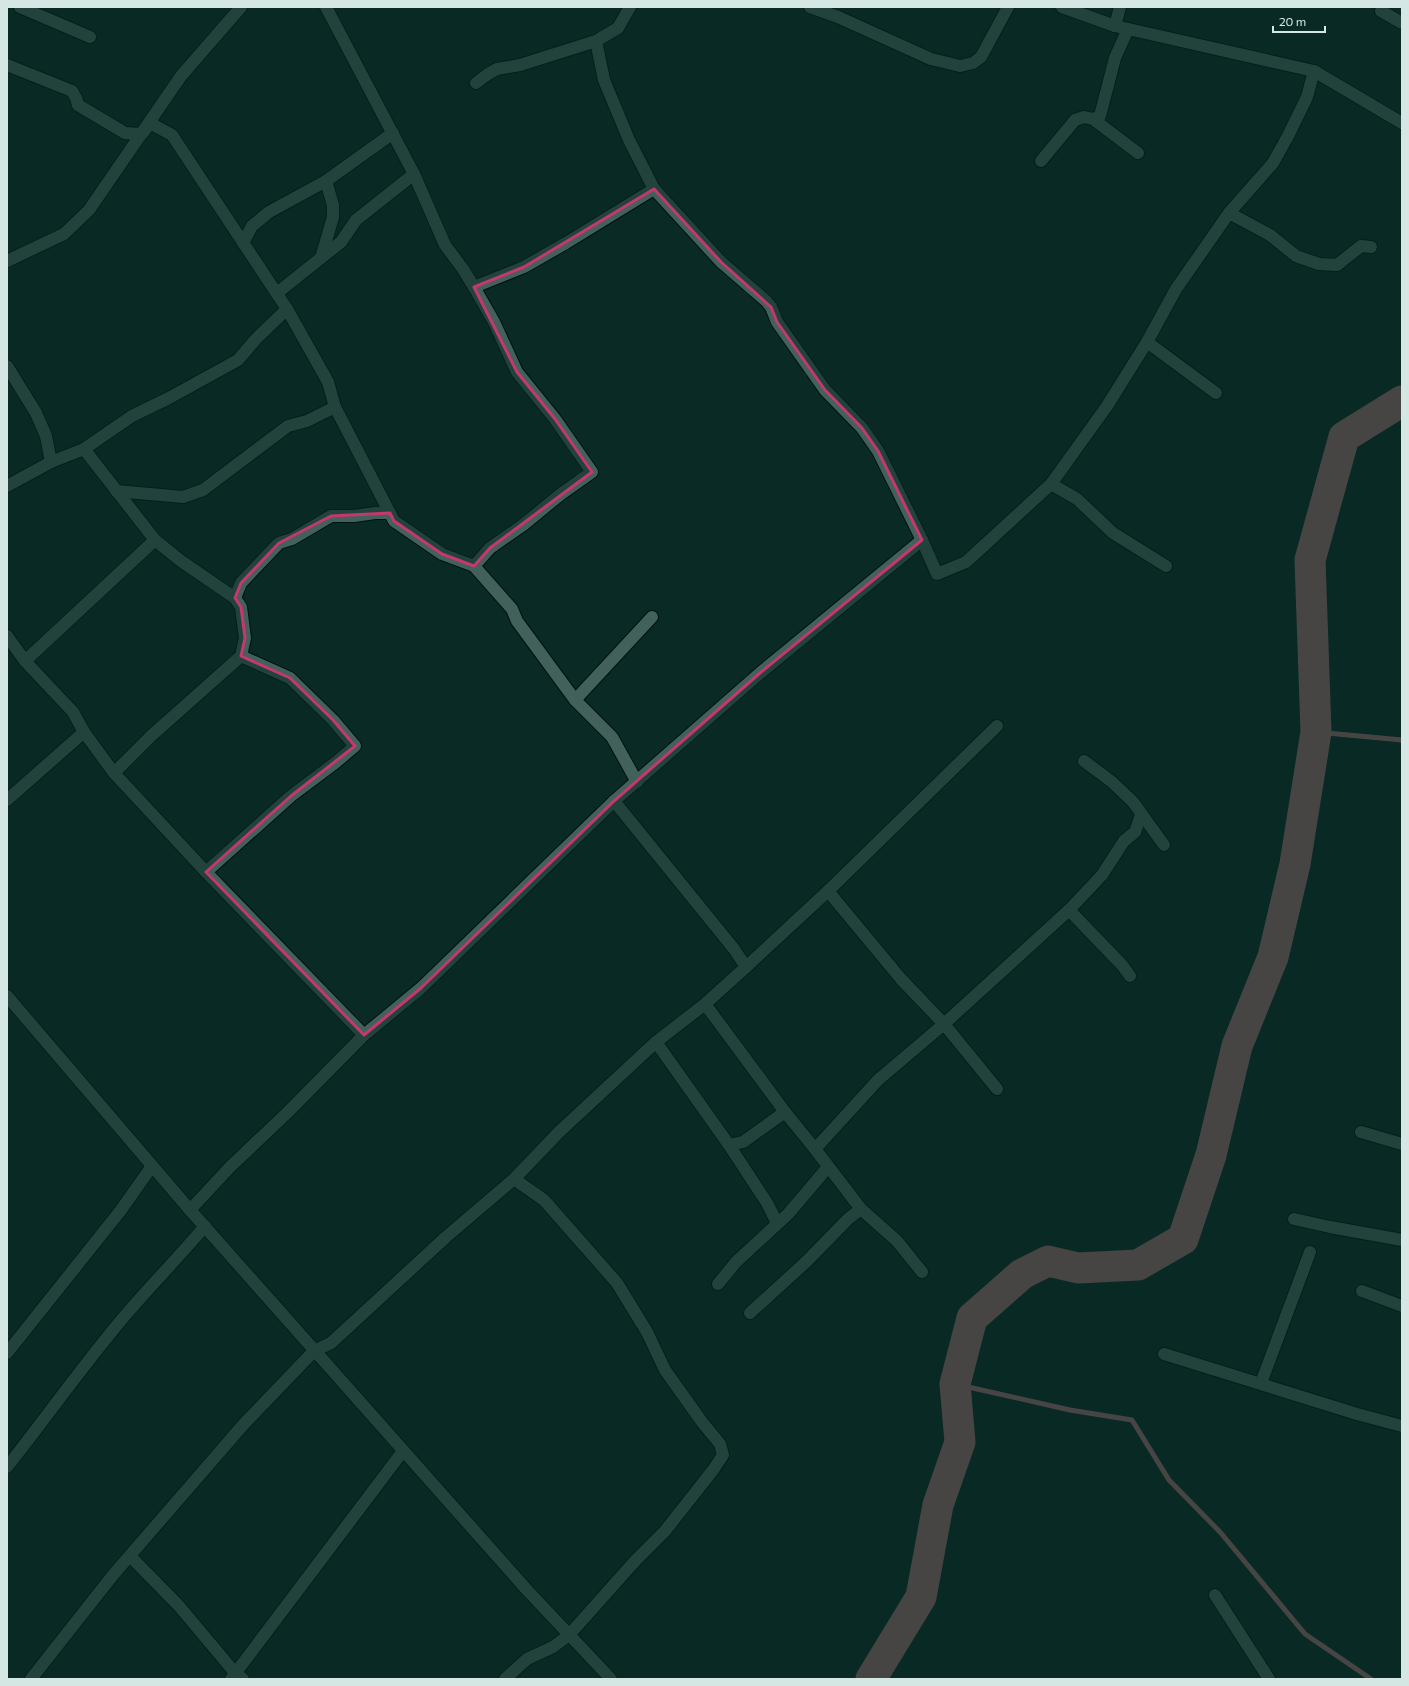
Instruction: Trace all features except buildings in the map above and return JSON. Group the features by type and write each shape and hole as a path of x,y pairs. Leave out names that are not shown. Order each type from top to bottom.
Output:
{"street":[{"path":"20,7 90,37"},
{"path":"7,261 64,234 89,210 181,76 241,7"},
{"path":"326,7 414,174 445,245 474,287 494,322 516,372 555,418 592,472 490,548 474,566"},
{"path":"476,83 498,69 520,65 596,41 618,28 630,7"},
{"path":"810,7 840,12 931,59 960,66 973,63 981,58 1008,7"},
{"path":"1062,7 1115,26 1314,71 1402,123"},
{"path":"1115,26 1120,7"},
{"path":"1381,11 1402,23"},
{"path":"1093,119 1100,116 1115,58 1128,29"},
{"path":"596,41 604,80 629,140 654,190 721,262 771,307 777,322 825,390 862,428 878,451 937,574 966,562 1051,484 1107,406 1147,342 1176,289 1229,214 1274,163 1307,97 1314,71"},
{"path":"7,65 72,91 78,105 125,134 142,134 150,123"},
{"path":"1041,161 1075,120 1084,117 1093,119 1138,153"},
{"path":"150,123 172,135 287,309 328,382 335,407 394,521 442,554 474,566 512,609 517,621 575,700 612,737 637,782"},
{"path":"243,243 252,226 268,212 326,181 392,134"},
{"path":"277,293 341,242 356,220 414,174"},
{"path":"321,258 333,217 333,204 326,181"},
{"path":"474,287 524,267 654,190"},
{"path":"1229,214 1270,235 1296,256 1319,264 1337,265 1360,246 1371,247"},
{"path":"7,486 50,462 84,449 132,416 169,398 238,360 256,338 287,309"},
{"path":"1147,342 1216,392"},
{"path":"7,366 36,413 46,436 50,462"},
{"path":"116,491 183,497 203,490 288,426 307,420 335,407"},
{"path":"84,449 155,540 181,562 235,598 241,607 246,638 241,656 151,736 114,773"},
{"path":"1051,484 1076,499 1113,533 1166,566"},
{"path":"235,598 241,583 280,543 292,539 331,516 390,513"},
{"path":"25,661 155,540"},
{"path":"190,1210 230,1167 287,1113 364,1036 421,988 614,801 760,673 922,540"},
{"path":"575,700 652,617"},
{"path":"7,636 25,661 73,712 84,732 114,773 206,872 364,1036"},
{"path":"206,872 291,796 355,746 333,720 290,678 241,656"},
{"path":"31,1679 130,1556 243,1425 314,1351 331,1343 446,1237 514,1179 559,1132 656,1042 705,1004 746,967 828,891 997,726"},
{"path":"7,800 84,732"},
{"path":"1084,761 1112,782 1138,807 1141,815 1164,845"},
{"path":"614,801 734,949 746,967"},
{"path":"815,1149 878,1080 944,1024 1069,910 1102,875 1124,841 1135,832 1141,815"},
{"path":"828,891 901,979 944,1024 997,1089"},
{"path":"1069,910 1122,965 1130,976"},
{"path":"7,996 190,1210 314,1351 527,1590 611,1679"},
{"path":"705,1004 785,1112 860,1209 897,1241 922,1272"},
{"path":"656,1042 729,1145 766,1203 777,1224"},
{"path":"729,1145 743,1142 785,1112"},
{"path":"1361,1132 1402,1144"},
{"path":"7,1353 121,1210 152,1166"},
{"path":"718,1284 736,1262 788,1214 828,1167"},
{"path":"505,1679 527,1659 553,1647 569,1635 635,1560 665,1531 714,1470 723,1455 720,1444 702,1422 665,1370 659,1354 647,1332 617,1283 544,1200 514,1179"},
{"path":"750,1313 807,1261 848,1219 860,1209"},
{"path":"1294,1219 1402,1240"},
{"path":"7,1467 109,1334 165,1270 181,1255 204,1226"},
{"path":"1261,1383 1310,1252"},
{"path":"1362,1291 1402,1306"},
{"path":"1164,1354 1357,1414 1402,1426"},
{"path":"130,1556 179,1606 237,1677 404,1451"},
{"path":"1215,1595 1269,1679"}],"highlighted area":[{"path":"654,189 721,262 771,307 777,322 825,390 862,428 878,451 922,540 760,673 614,801 421,988 364,1035 206,872 291,796 355,746 333,720 290,678 241,656 245,638 241,607 235,598 241,583 279,543 331,516 390,513 394,521 442,554 474,566 490,548 592,472 555,419 517,372 474,287 524,267"}],"waterway":[{"path":"871,1679 921,1597 938,1505 960,1442 955,1384 972,1318 1022,1274 1048,1261 1078,1268 1138,1265 1183,1239 1211,1155 1237,1046 1273,957 1295,864 1316,732 1310,560 1344,437 1402,401"},
{"path":"1316,732 1402,740"},
{"path":"955,1384 1070,1410 1132,1420 1169,1480 1220,1532 1305,1634 1371,1679"}]}
